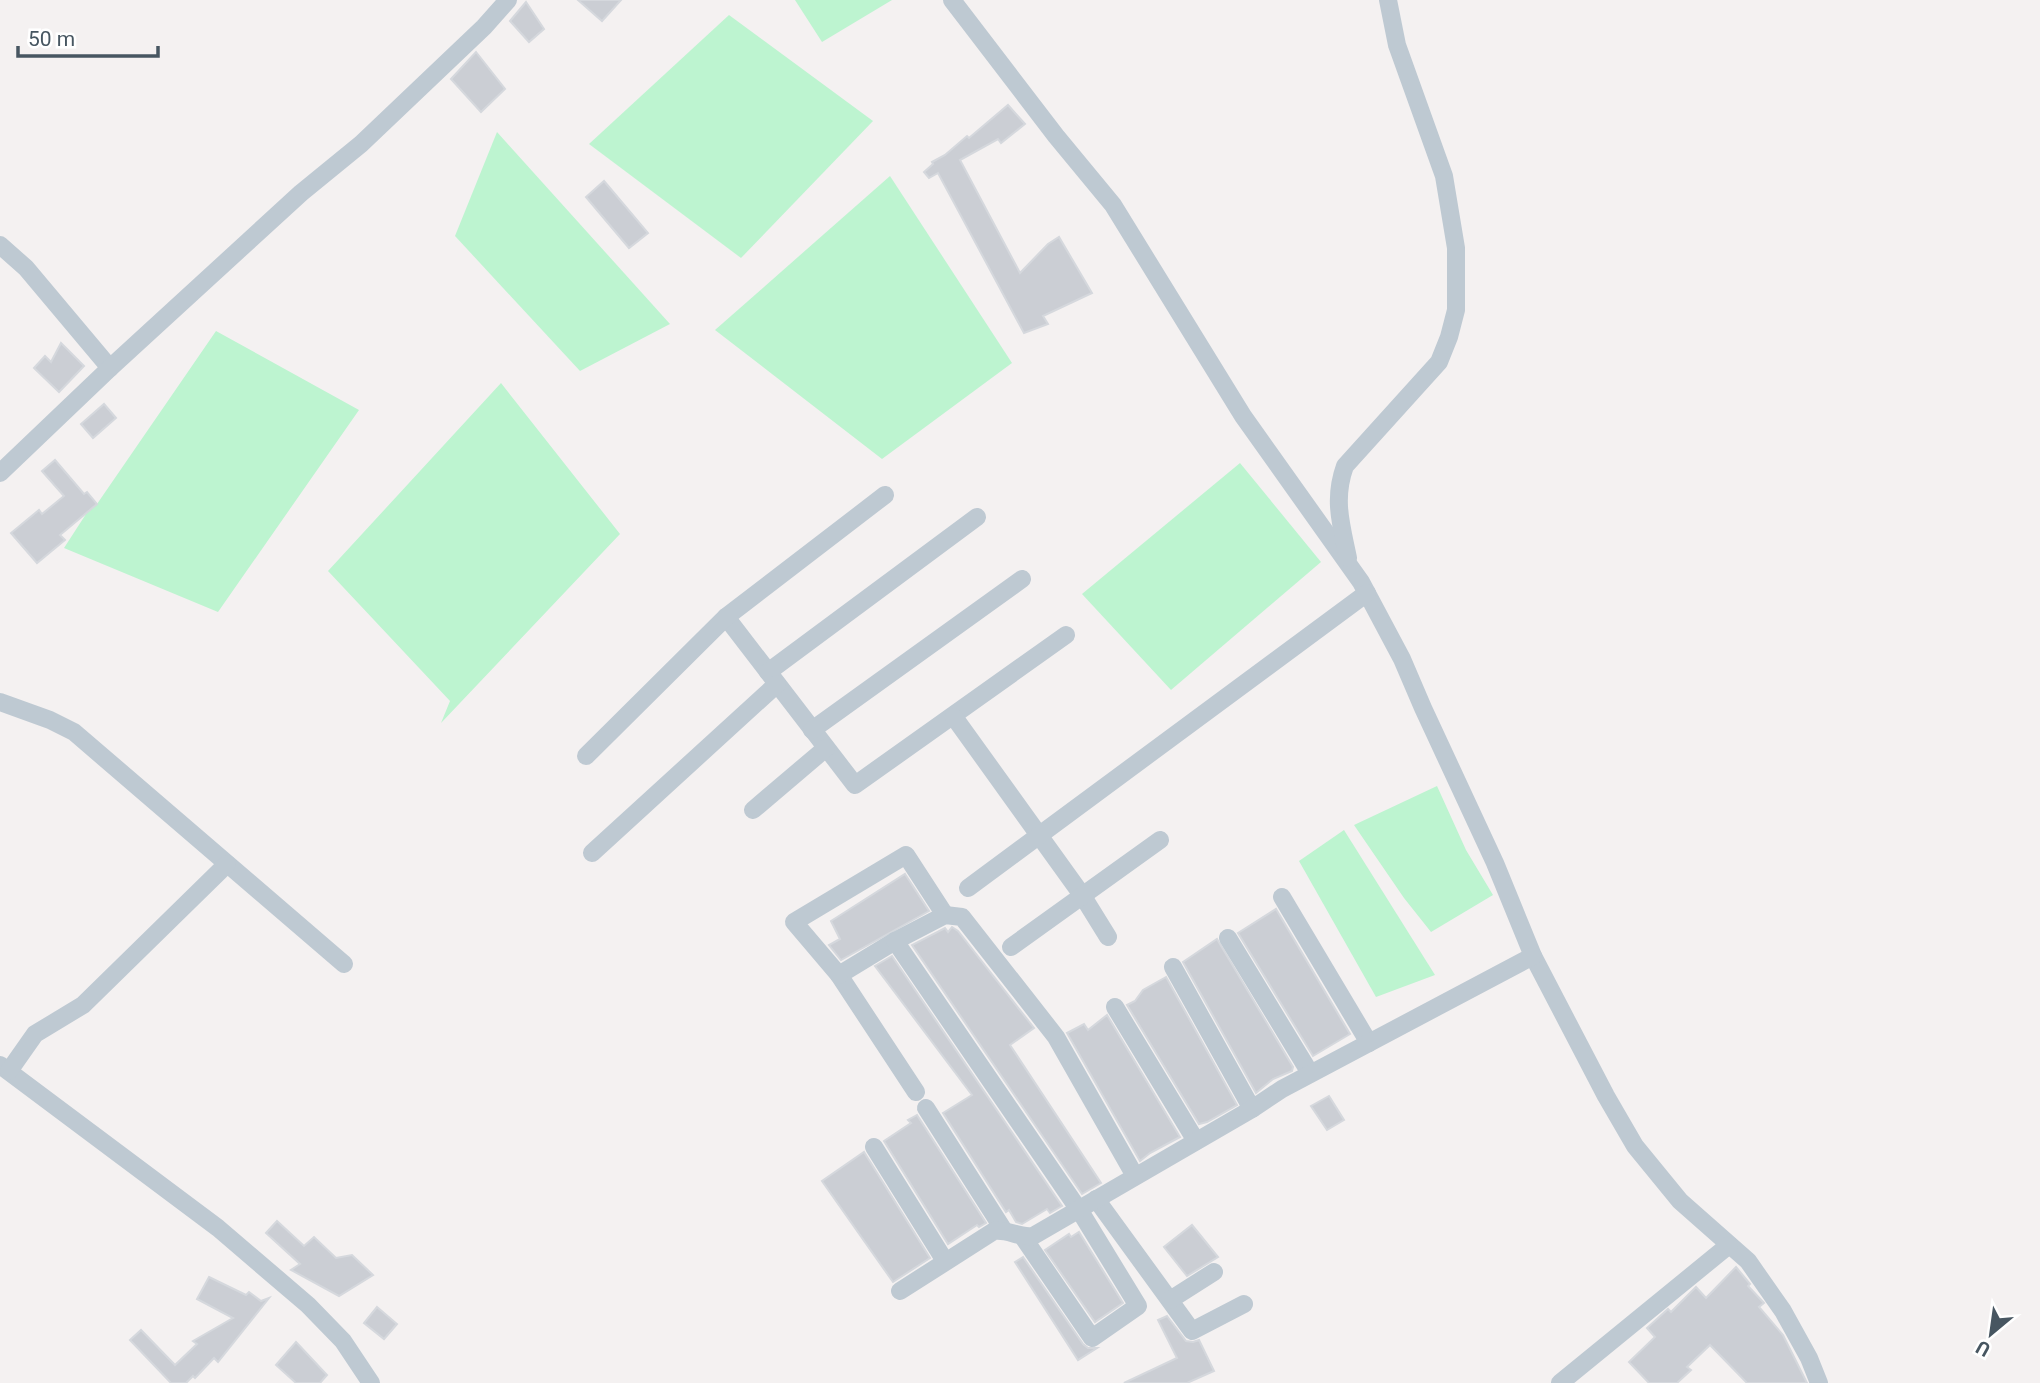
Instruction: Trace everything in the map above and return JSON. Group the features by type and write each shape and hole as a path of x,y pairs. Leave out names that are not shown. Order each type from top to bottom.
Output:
{"street":[{"path":"0,473 301,193 361,144 484,27 508,0"},
{"path":"952,0 1056,136 1113,205 1243,416 1367,593 1402,659 1495,863 1533,956 1635,1146 1680,1201 1748,1261 1779,1304 1809,1358 1819,1383"},
{"path":"1349,565 1338,506 1338,485 1345,466 1439,362 1456,310 1455,248 1444,176 1397,45 1388,0"},
{"path":"0,245 26,268 110,368"},
{"path":"586,756 726,617 885,495"},
{"path":"592,853 773,678 977,517"},
{"path":"812,730 1022,579"},
{"path":"968,888 1367,593"},
{"path":"726,617 855,785 1066,635"},
{"path":"0,702 50,720 74,732 344,964"},
{"path":"954,717 1040,835 1108,937"},
{"path":"753,810 826,748"},
{"path":"1011,947 1160,840"},
{"path":"916,1092 839,975 794,922 906,855 945,915"},
{"path":"227,864 83,1005 35,1034 4,1068 218,1228 308,1305 343,1341 371,1383"},
{"path":"1282,897 1369,1043"},
{"path":"839,975 945,915 962,917 1056,1037 1135,1176"},
{"path":"1228,938 1310,1073"},
{"path":"895,941 1081,1213 1138,1306 1091,1338 1023,1237"},
{"path":"900,1291 994,1231 1003,1229 1023,1237 1033,1236 1081,1213 1096,1199 1310,1073 1533,956"},
{"path":"1174,967 1252,1109"},
{"path":"1115,1007 1196,1141"},
{"path":"926,1108 1003,1229"},
{"path":"874,1147 945,1261"},
{"path":"1096,1199 1192,1331 1244,1304"},
{"path":"1560,1383 1729,1245"},
{"path":"1170,1300 1214,1272"}],"green space":[{"path":"795,0 892,0 822,42"},
{"path":"729,15 873,121 741,258 589,144"},
{"path":"497,132 670,324 580,371 455,236"},
{"path":"890,176 1012,363 882,459 715,330"},
{"path":"216,331 359,410 218,612 64,548"},
{"path":"501,383 620,534 441,723 450,701 328,571"},
{"path":"1240,463 1321,562 1171,690 1082,594"},
{"path":"1437,786 1466,850 1493,895 1431,932 1354,825"},
{"path":"1344,830 1435,975 1376,997 1299,861"}],"building":[{"path":"578,0 621,0 602,21"},
{"path":"526,2 544,29 529,42 510,21"},
{"path":"476,52 505,89 481,112 451,79"},
{"path":"1008,105 1025,124 1001,143 998,139 960,160 1020,273 1048,244 1059,237 1092,293 1043,316 1048,324 1024,333 938,173 929,178 924,172 932,162 945,155 967,136 969,138"},
{"path":"604,181 648,233 629,248 586,197"},
{"path":"61,343 84,366 59,392 34,368 45,356 51,362"},
{"path":"104,404 116,418 93,438 81,424"},
{"path":"55,460 84,494 87,492 97,504 60,535 65,540 37,563 11,533 39,510 42,514 64,496 42,471"},
{"path":"905,874 929,911 841,960 829,945 840,939 831,921"},
{"path":"1276,909 1350,1034 1313,1056 1238,933"},
{"path":"952,927 958,931 1034,1028 1010,1045 1101,1183 1082,1194 912,945 945,928 948,932"},
{"path":"1217,939 1293,1067 1292,1071 1273,1079 1256,1093 1183,962"},
{"path":"892,956 1062,1206 1050,1213 1047,1209 1022,1224 1016,1222 1009,1210 1006,1212 943,1113 972,1095 875,966"},
{"path":"1166,977 1237,1105 1207,1122 1199,1124 1127,1005 1135,1001 1143,990"},
{"path":"1107,1015 1180,1137 1140,1161 1067,1033 1084,1024 1088,1030"},
{"path":"1329,1096 1344,1120 1327,1130 1311,1106"},
{"path":"917,1115 986,1223 979,1227 977,1225 948,1244 884,1141 911,1123 908,1120"},
{"path":"864,1152 930,1258 893,1282 822,1181"},
{"path":"277,1221 304,1246 314,1237 336,1258 352,1255 373,1275 339,1296 291,1270 300,1264 266,1233"},
{"path":"1192,1225 1218,1257 1187,1276 1164,1247"},
{"path":"1079,1232 1123,1303 1095,1322 1045,1250 1069,1234 1071,1237"},
{"path":"1023,1257 1083,1344 1088,1348 1097,1348 1078,1360 1015,1262"},
{"path":"1736,1267 1750,1284 1748,1286 1764,1303 1759,1307 1783,1335 1807,1383 1747,1383 1710,1345 1687,1367 1691,1370 1677,1383 1649,1383 1629,1362 1655,1337 1647,1328 1668,1309 1671,1312 1696,1287 1706,1298"},
{"path":"209,1277 246,1295 249,1292 261,1301 269,1298 218,1362 214,1358 195,1378 193,1376 186,1383 171,1383 130,1340 141,1330 175,1365 197,1344 193,1341 233,1318 197,1299"},
{"path":"377,1307 397,1324 384,1339 364,1323"},
{"path":"1167,1316 1186,1341 1199,1340 1214,1371 1187,1383 1124,1383 1177,1358 1158,1320"},
{"path":"296,1342 327,1375 320,1383 296,1383 276,1365"}]}
